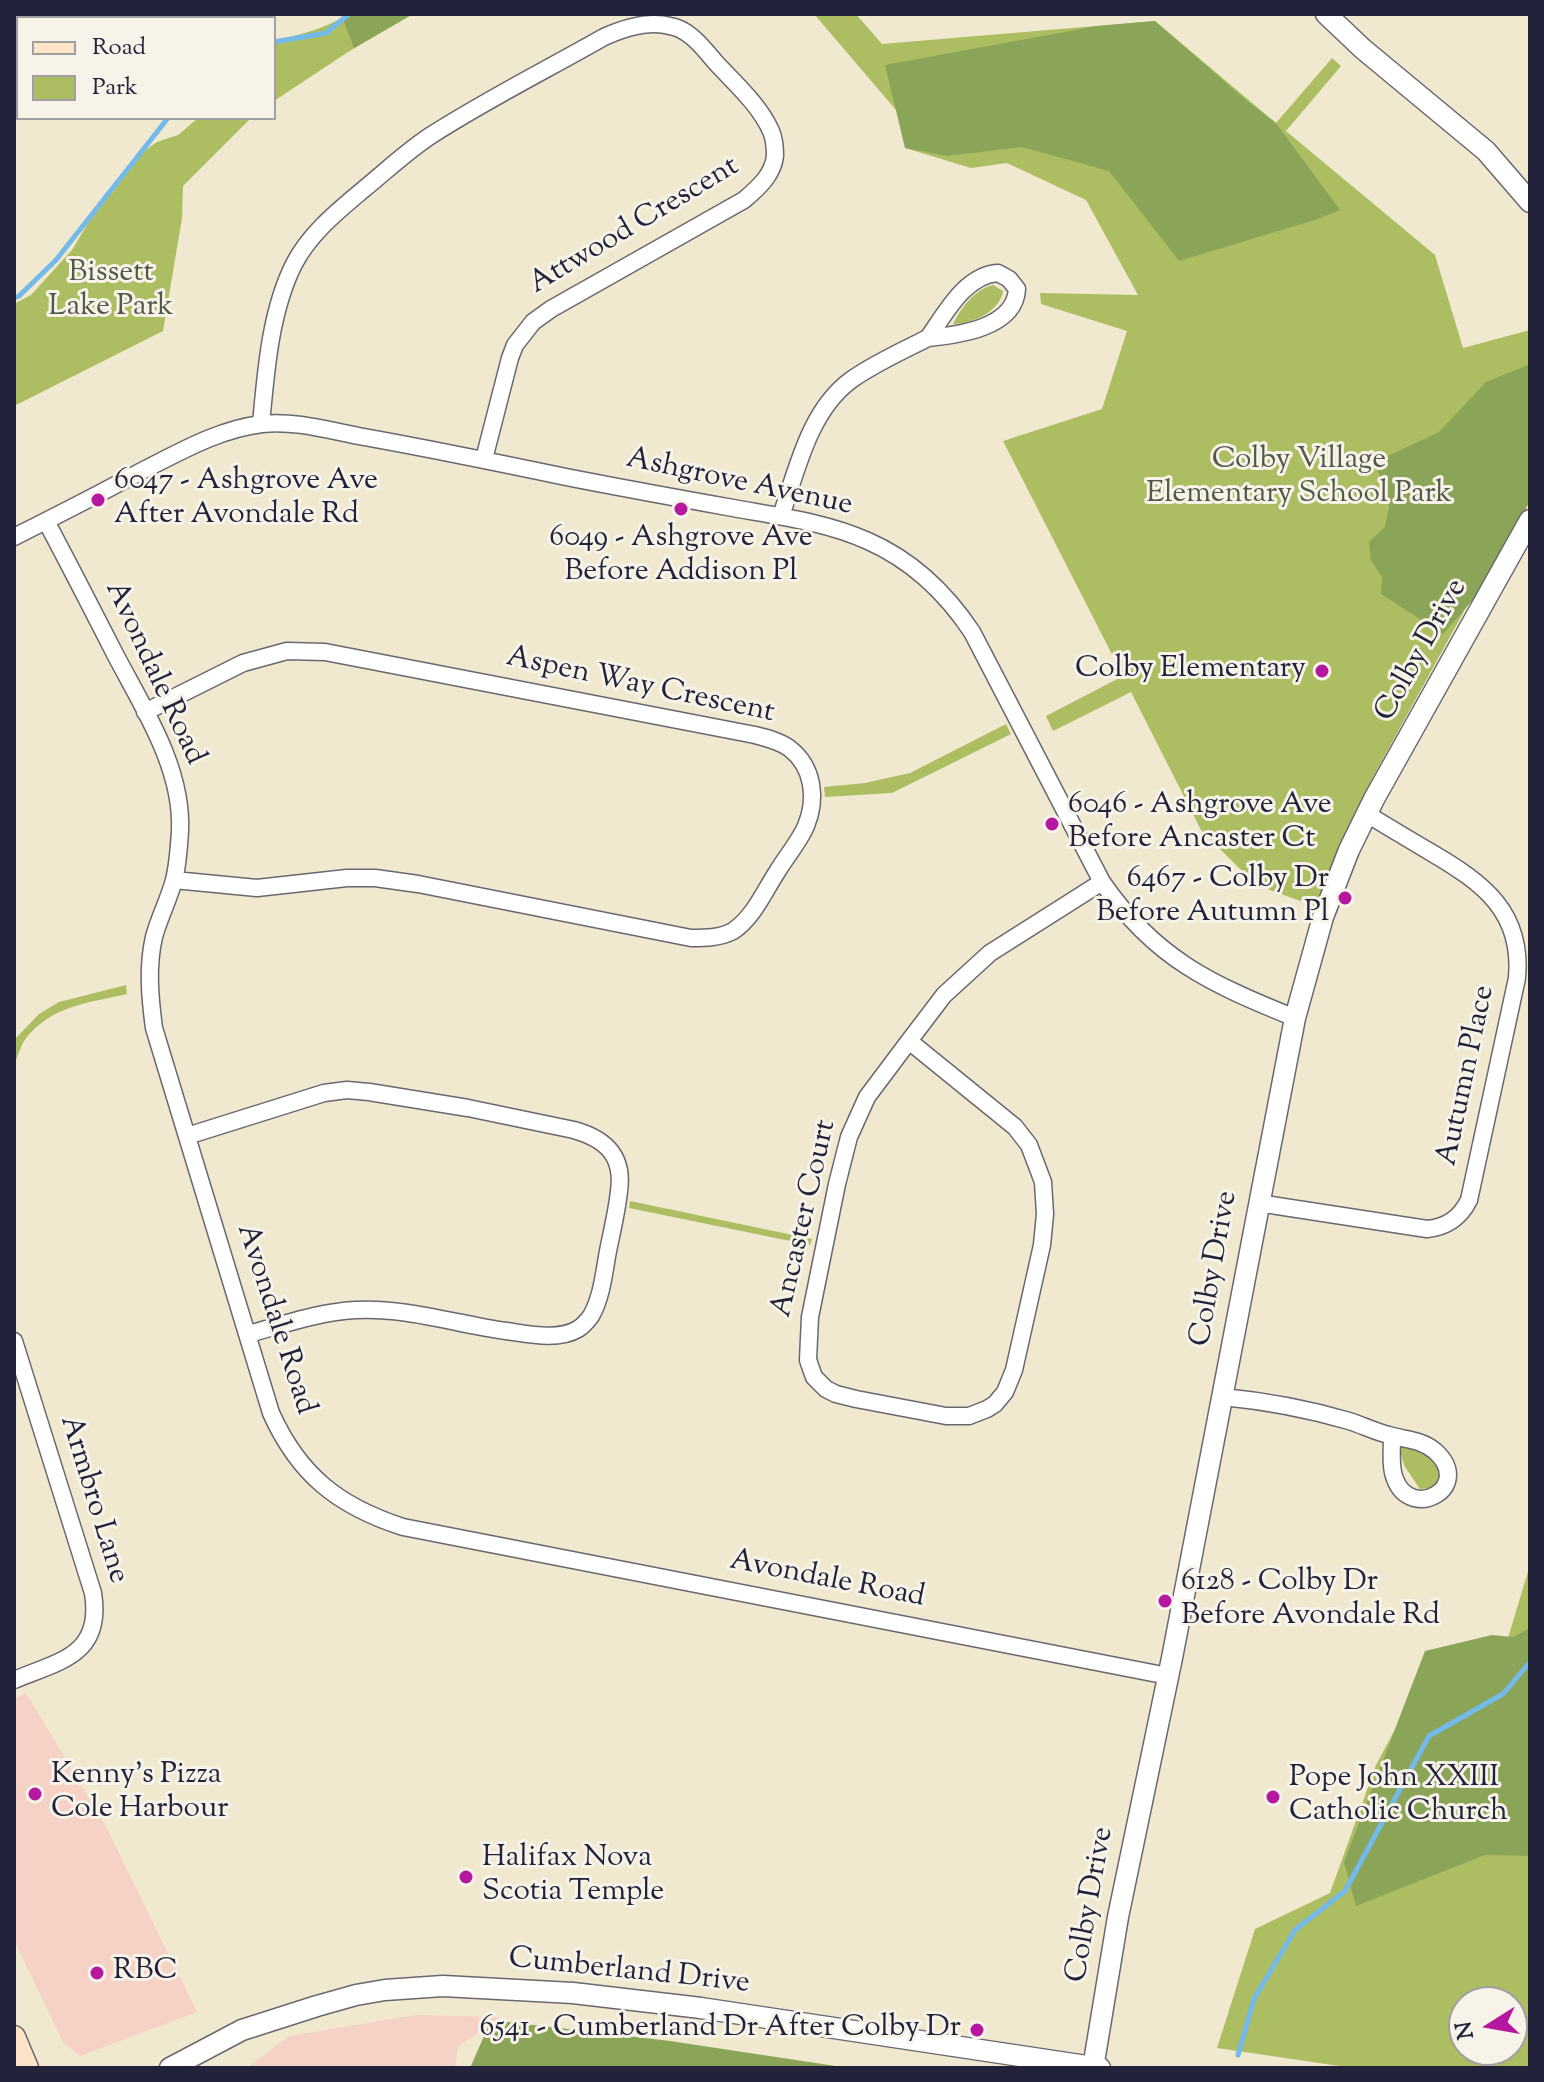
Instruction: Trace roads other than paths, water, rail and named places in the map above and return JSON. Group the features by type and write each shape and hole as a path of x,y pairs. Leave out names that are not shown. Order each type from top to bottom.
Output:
{"main road":[{"path":"14,2037 27,2068"}],"street":[{"path":"1326,14 1363,49 1486,151 1530,202"},
{"name":"Attwood Crescent","path":"261,424 265,377 280,300 287,280 306,246 335,213 431,136 604,37 648,24 677,28 694,38 770,128 775,146 771,170 744,200 533,322 521,336 510,358 484,459"},
{"path":"781,516 807,440 830,401 850,380 928,338 964,333 989,323 1011,308 1016,298 1016,286 1004,275 993,273 980,277 950,307 928,338"},
{"name":"Ashgrove Avenue","path":"14,537 176,454 220,435 261,424 310,427 484,459 781,516 845,532 888,551 914,569 947,599 972,632 1102,882 1127,916 1180,963 1295,1018"},
{"name":"Colby Drive","path":"1096,2068 1118,1917 1223,1397 1258,1203 1295,1018 1323,917 1349,850 1367,814 1530,520"},
{"name":"Avondale Road","path":"46,521 145,712 161,746 178,797 180,833 174,880 154,941 150,988 154,1028 271,1413 283,1438 313,1477 348,1505 403,1527 1168,1676"},
{"name":"Aspen Way Crescent","path":"145,712 243,663 287,651 325,652 755,735 784,745 798,756 809,774 813,792 813,804 805,828 745,922 726,934 709,938 691,938 375,878 257,888 174,880"},
{"name":"Autumn Place","path":"1258,1203 1427,1229 1451,1222 1469,1200 1517,978 1518,956 1514,935 1500,905 1482,886 1367,814"},
{"name":"Ancaster Court","path":"909,1041 1015,1127 1029,1145 1043,1182 1045,1214 1042,1245 1014,1370 1005,1392 995,1404 969,1416 946,1416 836,1394 814,1377 808,1360 810,1317 833,1199 849,1137 867,1097 909,1041 944,995 990,953 1102,882"},
{"path":"187,1136 324,1093 356,1090 581,1131 610,1148 619,1164 620,1188 600,1292 590,1318 579,1328 557,1335 527,1334 376,1310 327,1314 248,1334"},
{"name":"Armbro Lane","path":"14,1341 91,1585 95,1609 90,1634 77,1652 14,1680"},
{"path":"1223,1397 1321,1413 1392,1437"},
{"name":"Cumberland Drive","path":"170,2068 242,2030 317,2006 371,1993 443,1986 573,1993 687,2006 1096,2068"}],"waterway":[{"path":"276,42 326,33 349,14"},
{"path":"14,298 56,260 166,120"},
{"path":"1238,2055 1254,1999 1295,1930 1345,1891 1429,1736 1503,1694 1530,1662"}],"place":[{"name":"6047 - Ashgrove Ave After Avondale Rd","path":"98,500"},
{"name":"6049 - Ashgrove Ave Before Addison Pl","path":"681,509"},
{"name":"Colby Elementary","path":"1322,671"},
{"name":"6046 - Ashgrove Ave Before Ancaster Ct","path":"1052,824"},
{"name":"6467 - Colby Dr Before Autumn Pl","path":"1345,898"},
{"name":"6128 - Colby Dr Before Avondale Rd","path":"1165,1601"},
{"name":"Kenny's Pizza Cole Harbour","path":"35,1794"},
{"name":"Pope John XXIII Catholic Church","path":"1273,1797"},
{"name":"Halifax Nova Scotia Temple","path":"466,1877"},
{"name":"RBC","path":"97,1973"},
{"name":"6541 - Cumberland Dr After Colby Dr","path":"977,2030"}],"park label":[{"name":"Bissett Lake Park","path":"111,292"},
{"name":"Colby Village Elementary School Park","path":"1299,479"}]}
